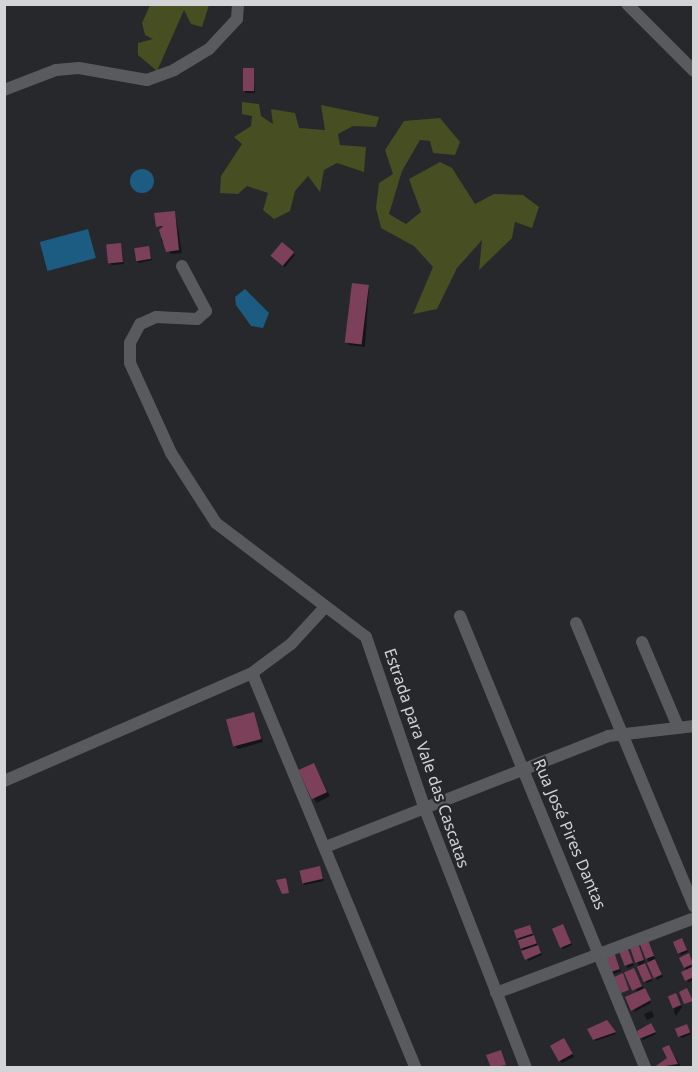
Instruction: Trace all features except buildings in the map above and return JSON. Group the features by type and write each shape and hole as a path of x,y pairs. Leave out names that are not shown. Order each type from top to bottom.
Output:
{"street":[{"path":"4,90 56,70 79,68 147,80 174,70 209,49 237,19 238,4"},
{"path":"627,4 644,15 693,70"},
{"name":"Estrada para Vale das Cascatas","path":"182,266 206,311 197,319 156,317 140,324 130,343 130,363 171,453 216,523 325,606 357,627 372,647 425,809 526,1068"},
{"path":"4,781 252,673 291,644 325,606"},
{"name":"Rua José Pires Dantas","path":"460,615 602,953 645,1068"},
{"path":"576,623 693,906"},
{"path":"642,642 678,727"},
{"path":"252,673 328,846 416,1068"},
{"path":"328,846 526,772 621,732 693,726"},
{"path":"496,993 693,918"}],"green space":[{"path":"150,5 209,5 202,27 191,24 184,10 157,71 138,55 138,43 153,39 145,35 142,23"},
{"path":"242,102 259,104 261,116 273,124 271,109 295,113 299,128 325,130 321,105 379,117 376,127 353,126 338,134 340,145 366,147 364,172 337,163 324,170 320,192 308,176 295,191 290,211 274,219 263,210 268,193 247,186 238,194 220,193 221,176 242,144 234,137 251,126 252,116 242,114"},
{"path":"440,118 460,142 455,155 433,153 430,141 420,140 402,171 389,214 406,224 421,212 409,179 440,162 452,168 475,204 494,194 523,195 539,207 532,228 515,222 512,238 479,270 482,240 457,268 437,309 413,314 433,267 414,246 381,228 376,208 379,183 393,174 385,150 404,121"}],"water":[{"path":"142,169 151,172 154,181 151,190 142,193 133,190 130,181 133,172"},
{"path":"88,229 96,258 47,271 40,242"},
{"path":"245,289 269,313 263,328 251,326 236,305 235,297"}]}
